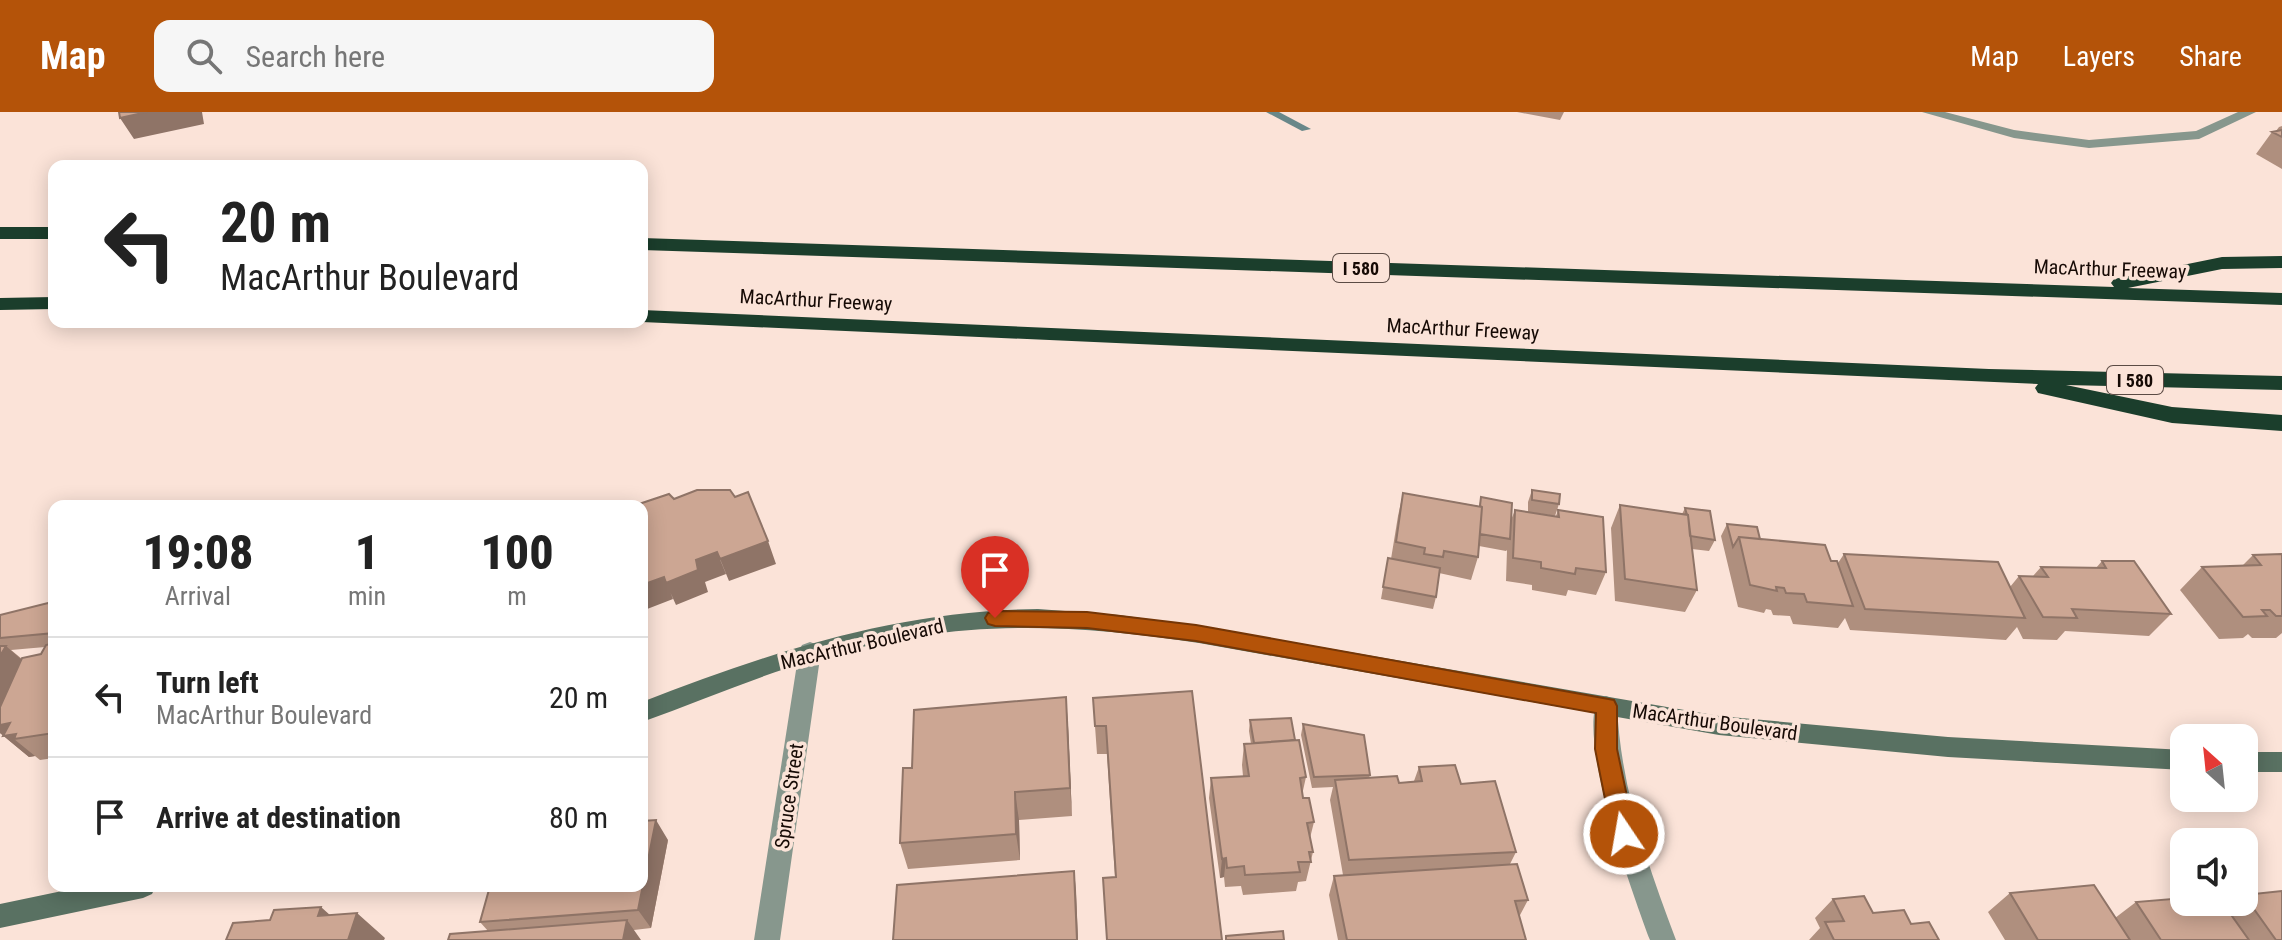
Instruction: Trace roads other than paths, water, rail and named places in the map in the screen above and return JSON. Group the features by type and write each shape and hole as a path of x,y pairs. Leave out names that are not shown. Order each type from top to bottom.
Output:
{"highway":[{"path":"0,233 48,233"},
{"name":"MacArthur Freeway","path":"648,244 2282,299"},
{"path":"2080,292 2222,263 2282,262"},
{"path":"0,304 48,303"},
{"name":"MacArthur Freeway","path":"648,316 1989,376 2282,383"},
{"path":"1989,376 2172,415 2282,423"}],"main road":[{"name":"MacArthur Boulevard","path":"648,710 810,651 905,630 995,618 1087,620 1196,633 1696,722 1893,743 2077,757 2170,760"},
{"path":"2258,762 2282,762"},
{"path":"0,916 114,892"}],"street":[{"path":"1929,112 2014,134 2089,144 2199,135 2249,112"},
{"name":"Spruce Street","path":"767,940 810,651"},
{"path":"1606,706 1606,749 1624,834 1663,940"}],"waterway":[{"path":"1271,112 1306,129"}]}
